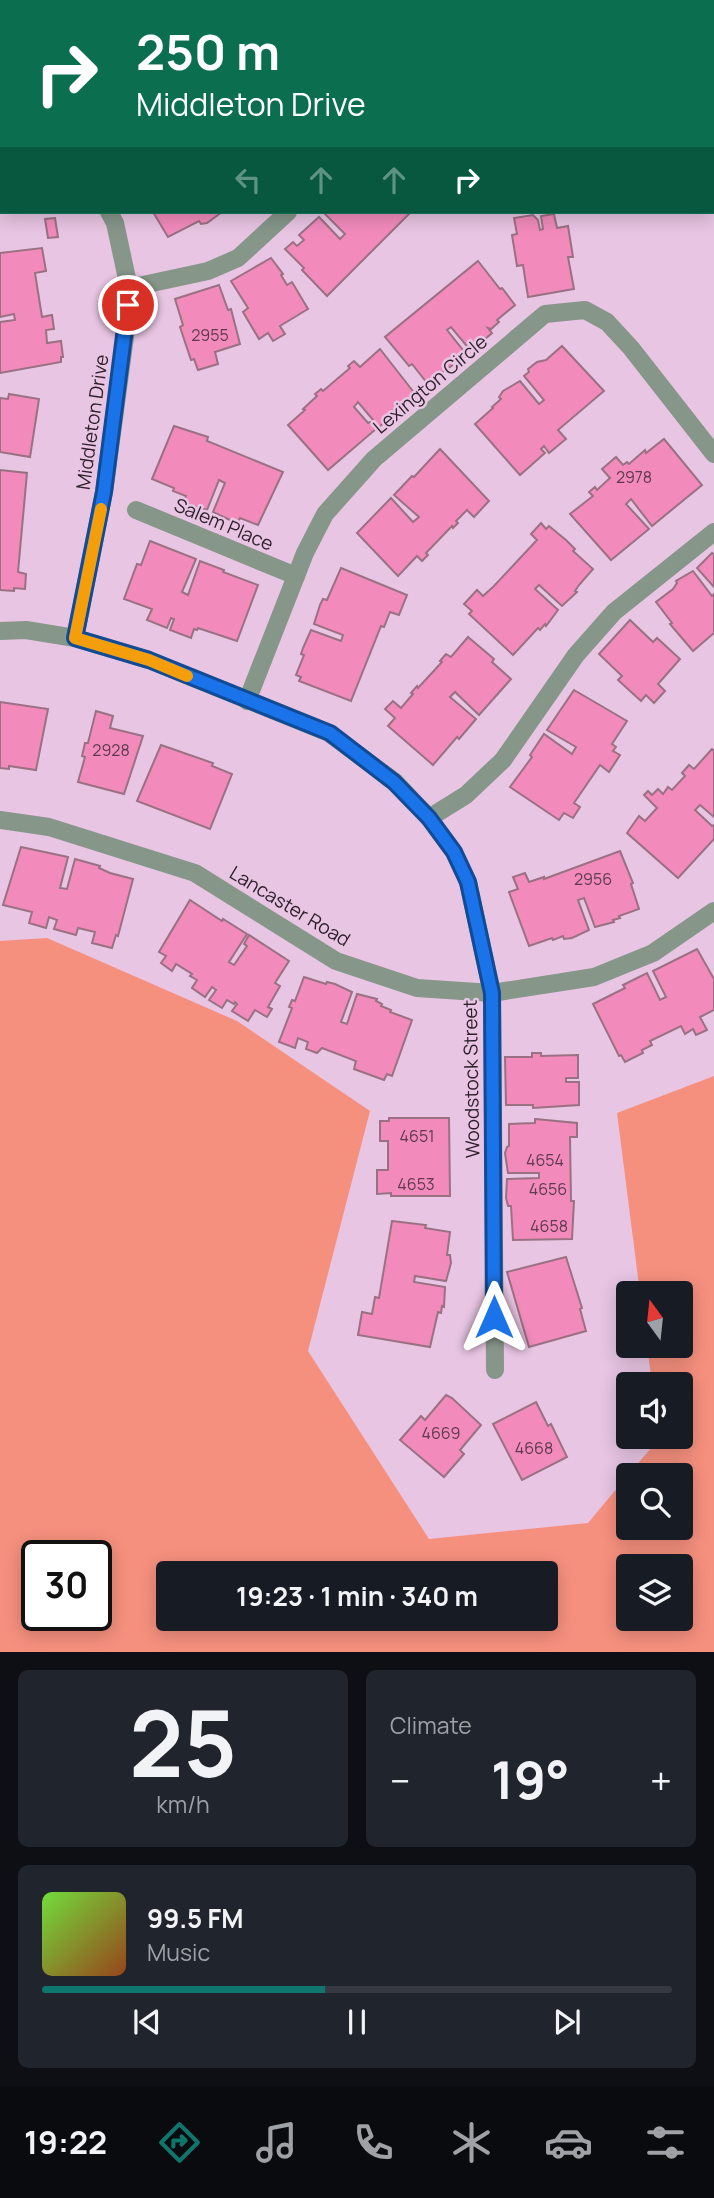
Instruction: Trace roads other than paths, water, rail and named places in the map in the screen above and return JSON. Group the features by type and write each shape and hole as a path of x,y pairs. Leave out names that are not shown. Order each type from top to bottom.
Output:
{"street":[{"name":"Middleton Drive","path":"75,638 104,492 127,322 129,288 115,223 110,214"},
{"path":"129,288 208,271 238,258 286,214"},
{"name":"Lexington Circle","path":"247,701 305,554 326,514 374,459 545,314 585,310 607,322 631,348 714,454"},
{"name":"Salem Place","path":"136,510 296,576"},
{"path":"429,818 466,795 503,760 576,655 614,612 714,532"},
{"name":"Woodstock Street","path":"0,631 26,630 75,638 149,660 330,733 394,782 429,818 454,852 468,882 492,993 495,1370"},
{"name":"Lancaster Road","path":"0,820 48,827 195,873 336,961 417,988 492,993 594,977 653,953 714,911"}]}
